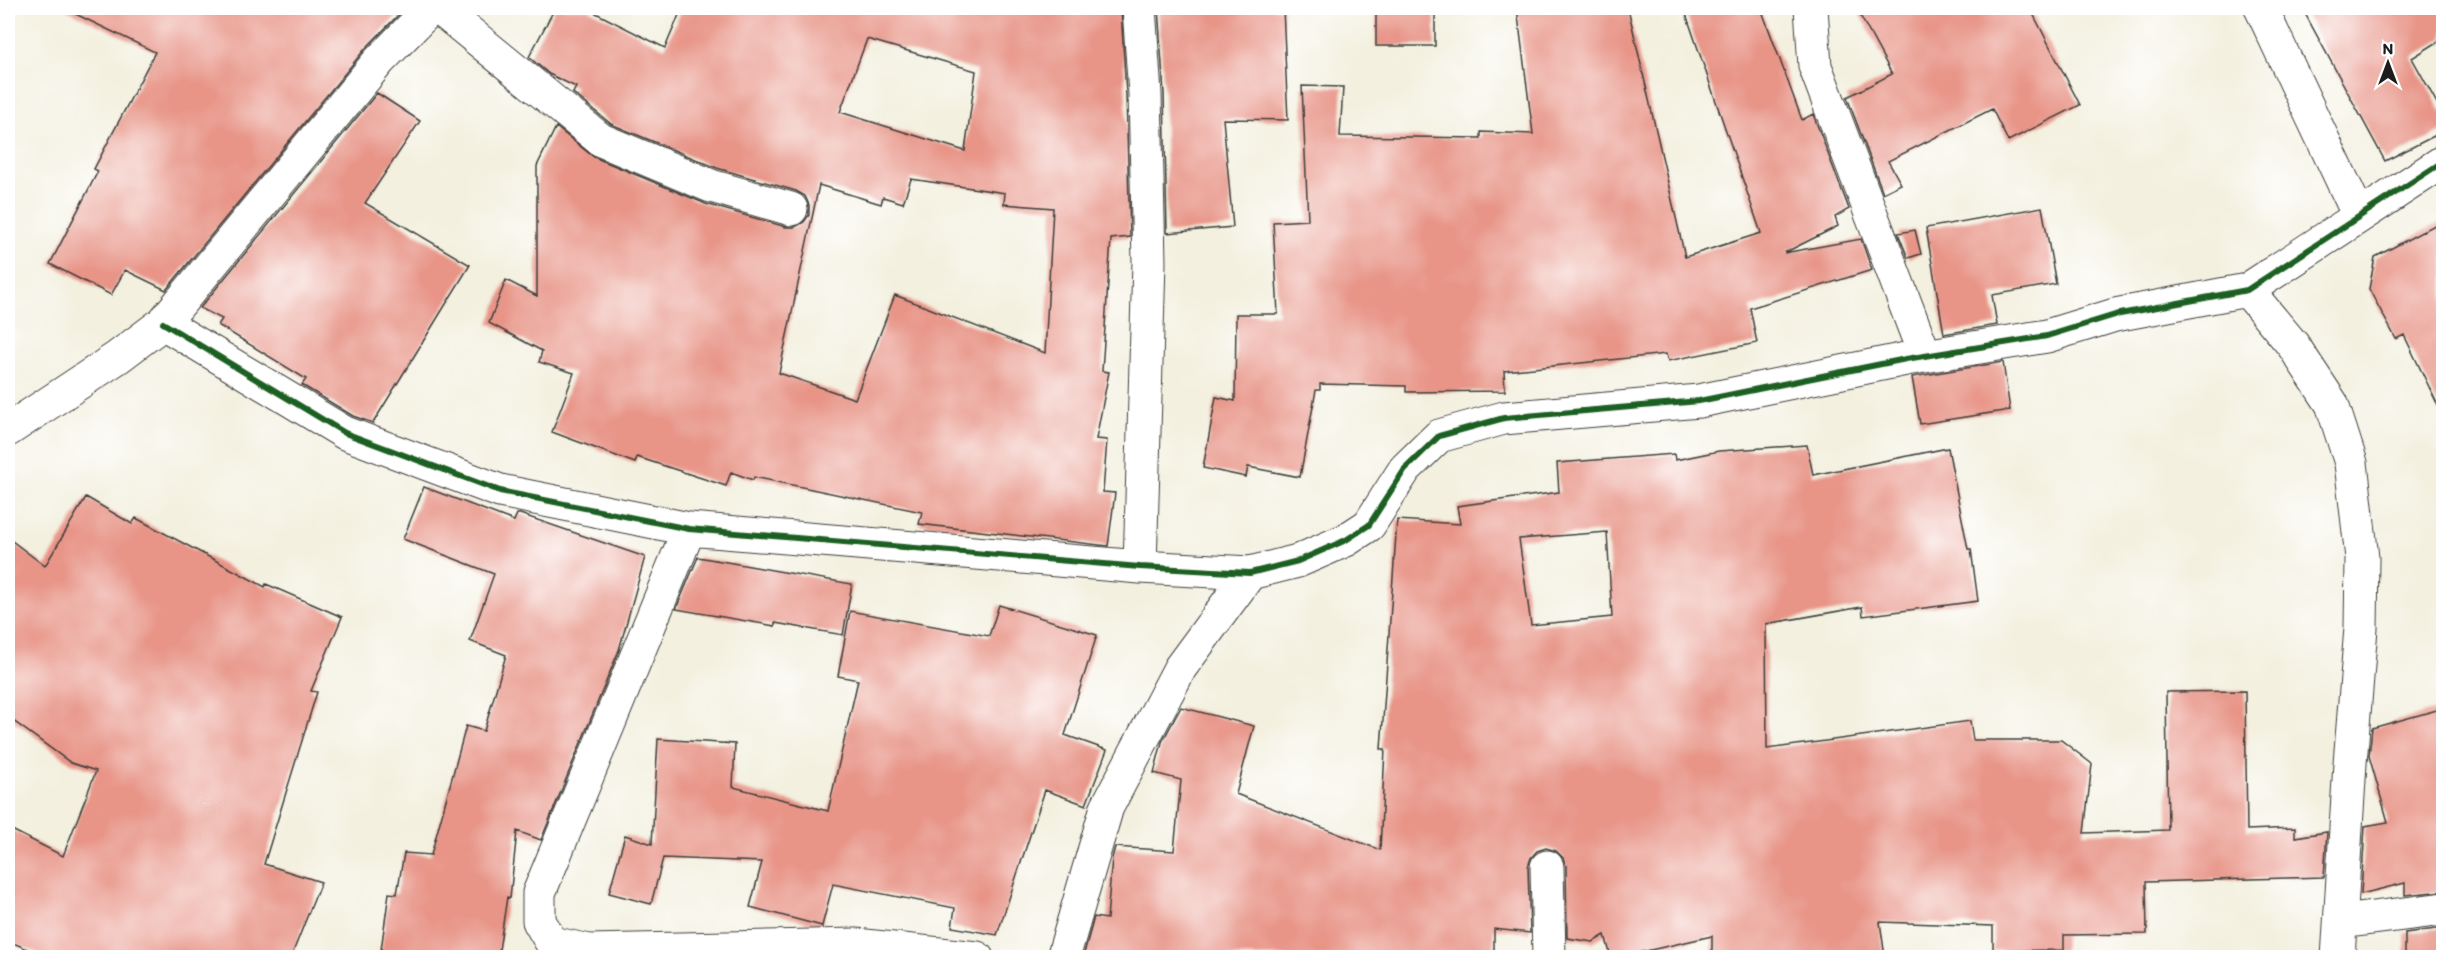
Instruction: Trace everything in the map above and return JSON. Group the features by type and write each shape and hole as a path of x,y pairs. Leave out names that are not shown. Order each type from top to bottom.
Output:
{"street":[{"path":"8,430 118,357 163,323 379,61 431,8"},
{"path":"440,8 601,140 711,186 791,209"},
{"path":"1139,8 1145,94 1149,262 1140,567"},
{"path":"1811,8 1815,66 1925,356"},
{"path":"2261,8 2359,216"},
{"path":"163,323 345,433 500,491 688,529 1140,567 1250,573 1298,561 1346,540 1369,525 1406,469 1439,436 1504,418 1700,401 1925,356 2047,336 2115,315 2247,290 2444,161"},
{"path":"2247,290 2293,345 2332,404 2351,463 2362,558 2361,628 2338,957"},
{"path":"688,529 540,893 539,921 552,943 589,951 856,945 977,957"},
{"path":"1062,957 1107,807 1180,668 1250,573"},
{"path":"1547,867 1549,957"},
{"path":"2342,922 2444,909"}],"building":[{"path":"63,8 405,8 365,49 166,290 125,270 111,295 50,264 98,171 94,169 155,52"},
{"path":"555,8 586,8 665,48 682,8 1121,8 1130,237 1111,239 1102,371 1109,372 1096,439 1107,440 1103,492 1115,493 1108,546 919,524 922,512 754,477 753,480 731,472 726,486 637,457 635,463 552,432 574,373 539,362 542,351 489,323 506,280 537,296 537,166 556,127 594,157 706,204 786,227 795,227 804,222 809,215 809,205 805,196 796,191 717,168 611,124 573,93 576,87 549,74 529,57","holes":["867,39 976,71 965,151 840,112","911,179 1005,193 1004,204 1053,208 1045,353 895,295 855,399 779,373 819,185 881,204 883,197 903,203"]},
{"path":"1158,8 1283,8 1288,120 1223,119 1233,227 1167,233 1164,93"},
{"path":"1376,8 1435,8 1435,46 1376,46"},
{"path":"1517,8 1628,8 1685,257 1761,233 1684,8 1761,8 1802,120 1813,114 1849,209 1835,217 1838,226 1784,253 1861,239 1872,270 1750,308 1757,343 1668,361 1666,354 1504,371 1505,391 1406,392 1406,386 1320,384 1320,390 1316,390 1300,477 1248,467 1246,477 1203,468 1216,397 1235,401 1236,314 1278,314 1273,222 1308,220 1302,86 1343,87 1340,136 1481,138 1481,132 1533,134"},
{"path":"1856,8 2030,8 2080,105 2008,141 1992,109 1888,161 1901,184 1883,193 1847,97 1892,74"},
{"path":"2302,8 2444,8 2444,38 2412,58 2444,116 2444,131 2385,161"},
{"path":"377,93 420,121 365,203 470,265 373,423 353,416 302,385 306,379 218,325 222,319 200,308"},
{"path":"2042,207 2056,284 1992,295 1997,325 1944,334 1926,228"},
{"path":"2444,220 2444,418 2404,335 2396,339 2369,289 2375,257"},
{"path":"1915,230 1921,254 1908,258 1898,233"},
{"path":"2003,362 2010,410 1920,424 1912,377"},
{"path":"1807,445 1813,475 1948,448 1968,549 1971,549 1978,601 1863,616 1862,607 1766,624 1767,749 1970,721 1973,740 2061,740 2092,764 2084,833 2168,830 2166,692 2245,691 2247,830 2295,828 2295,837 2327,832 2324,877 2146,882 2147,934 2064,935 2064,950 1993,951 1993,926 1880,922 1885,957 1712,957 1712,936 1620,957 1611,957 1605,935 1593,942 1567,938 1566,866 1563,858 1556,851 1546,848 1537,851 1528,867 1530,933 1494,929 1494,954 1396,953 1396,957 1083,957 1094,917 1107,919 1115,847 1174,851 1181,780 1154,773 1162,742 1181,707 1254,726 1236,794 1380,850 1385,749 1381,749 1397,520 1460,524 1457,506 1559,492 1557,463 1674,454 1675,460 1719,451","holes":["1607,532 1612,617 1531,625 1519,539"]},
{"path":"424,487 514,521 517,514 520,514 645,557 619,650 541,840 517,831 510,898 507,897 498,957 380,957 389,893 397,894 404,853 431,855 466,726 484,731 506,655 470,641 494,574 403,539"},
{"path":"86,497 132,524 136,518 265,587 266,584 342,617 311,691 317,692 264,864 321,882 291,957 47,957 8,941 8,828 63,856 96,771 71,763 8,717 8,538 45,566"},
{"path":"698,557 852,584 843,635 676,609"},
{"path":"999,605 1097,635 1065,735 1107,750 1086,805 1045,790 997,935 952,927 955,908 833,884 822,926 750,907 762,862 663,858 651,904 609,893 625,835 652,844 658,739 735,744 733,787 828,811 858,680 838,676 850,611 989,636"},
{"path":"2444,708 2444,891 2405,895 2405,883 2361,894 2365,826 2388,822 2369,756 2372,728"},
{"path":"2444,928 2444,957 2405,957 2405,933"}],"cycle path":[{"path":"163,323 345,433 500,491 689,529 1140,567 1250,573 1298,561 1346,540 1369,525 1405,469 1439,436 1504,418 1699,401 1906,359 2047,336 2115,315 2247,290 2444,161"}]}
